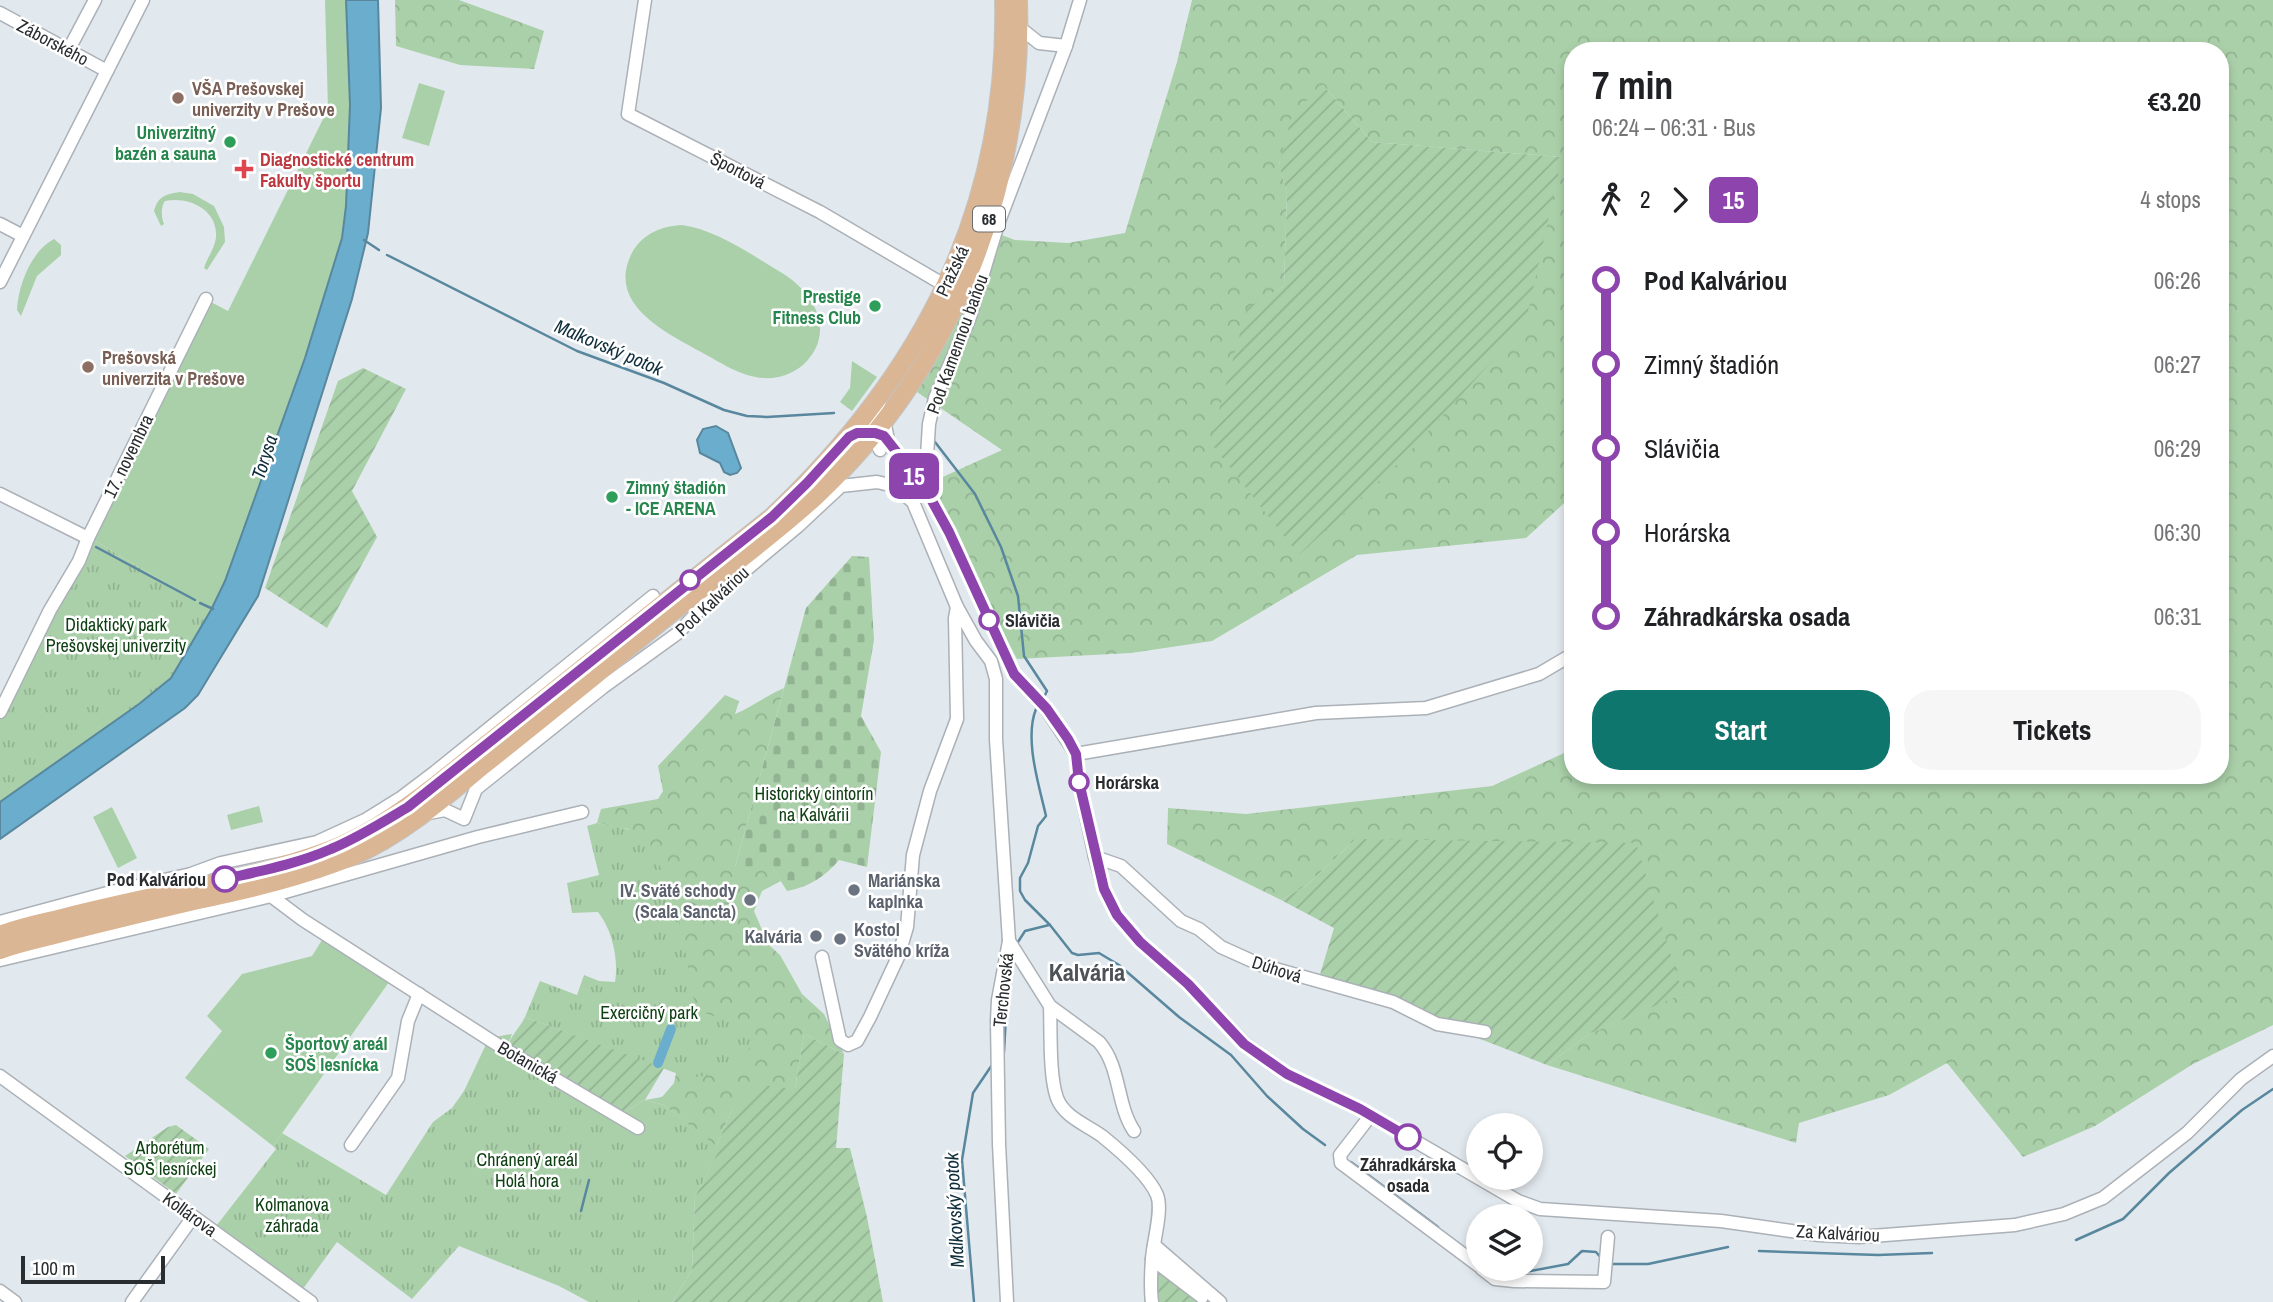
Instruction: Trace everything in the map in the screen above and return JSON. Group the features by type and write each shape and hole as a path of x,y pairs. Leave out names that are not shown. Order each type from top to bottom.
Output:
{"main road":[{"name":"Pražská","path":"849,437 885,390 916,340 946,286 973,222 993,141 1003,73 1004,0"},
{"name":"Pražská","path":"881,441 889,416 933,349 977,254 996,196 1013,113 1018,58 1018,0"},
{"name":"Pod Kalváriou","path":"0,950 119,918 282,880 352,856 387,838 417,818 442,790 772,517 849,437"},
{"name":"Pod Kalváriou","path":"0,935 114,904 277,867 329,850 442,790 782,526 852,460 881,441"}],"street":[{"path":"68,51 95,0"},
{"path":"0,282 143,0"},
{"name":"Športová","path":"645,0 628,114 820,212 946,286"},
{"name":"Pod Kamennou baňou","path":"925,488 929,424 936,398 969,320 998,224 1066,46 1080,0"},
{"name":"Záborského","path":"0,13 107,71"},
{"path":"1019,27 1039,43"},
{"path":"1018,58 1028,48 1039,43 1066,46"},
{"path":"0,225 23,236"},
{"name":"17. novembra","path":"0,712 50,610 75,568 206,299"},
{"path":"881,441 875,412 885,390"},
{"path":"849,437 857,433 881,441"},
{"name":"Za Kalváriou","path":"881,441 925,488 949,532 1014,674 1047,709 1076,754 1079,782 1095,857 1104,889 1117,915 1140,942 1188,984 1244,1044 1287,1074 1371,1115 1518,1201 1540,1209 1721,1221 1819,1235 1867,1237 2015,1225 2064,1214 2103,1198 2187,1133 2241,1079 2273,1056"},
{"path":"900,459 914,467 926,462"},
{"name":"Pod Kalváriou","path":"464,819 476,789 602,688 678,633 705,604 797,527 841,486 877,482 894,486 913,502"},
{"path":"822,957 840,1040 848,1045 857,1041 898,957 907,927 913,855 930,791 957,719 957,607 913,502 925,488"},
{"path":"0,494 88,538"},
{"path":"0,922 191,874 220,863 292,849 317,842 361,822 402,797 435,772 653,596"},
{"name":"Terchovská","path":"957,607 991,661 996,679 996,738 1014,948 998,1000 999,1144 1007,1302"},
{"path":"1076,754 1316,713 1426,708 1539,674 1564,659"},
{"path":"996,679 1014,674"},
{"path":"1081,772 1098,750"},
{"path":"442,790 478,836"},
{"path":"417,818 435,810 445,810 464,819"},
{"path":"0,960 271,896 478,836 582,812"},
{"name":"Dúhová","path":"1095,857 1121,866 1181,921 1199,929 1220,947 1261,965 1393,1002 1437,1024 1485,1032"},
{"name":"Botanická","path":"271,896 303,920 501,1047 638,1128"},
{"path":"1014,948 1050,1006 1105,1048 1128,1121 1134,1131"},
{"path":"351,1145 398,1077 408,1021 419,994"},
{"path":"1050,1006 1056,1096 1068,1114 1103,1137 1153,1186 1159,1198 1152,1259 1152,1302"},
{"name":"Kollárova","path":"0,1076 311,1302"},
{"path":"1371,1115 1340,1155 1341,1163 1466,1257"},
{"path":"132,1302 193,1217"},
{"path":"1537,1281 1604,1282 1608,1237"},
{"path":"1154,1245 1220,1302"},
{"path":"1152,1259 1208,1302"},
{"path":"0,1292 15,1302"}],"green space":[{"path":"325,0 346,0 350,105 342,238 305,358 225,581 211,610 87,536 209,301 228,311 328,109"},
{"path":"395,0 459,0 544,31 534,69 460,65 396,46"},
{"path":"1192,0 2273,0 2273,1025 2193,1064 2095,1126 2023,1157 1947,1063 1889,1095 1799,1123 1796,1143 1547,1065 1589,1034 1683,993 1356,839 1307,885 1281,900 1167,844 1168,808 1246,814 1492,786 1564,753 1564,784 2229,784 2229,42 1564,42 1564,503 1526,538 1357,555 1212,641 1131,653 1017,659 923,486 1002,450 917,392 954,323 988,230 1015,240 1068,243 1125,233 1177,62","holes":["1323,85 1372,142 1562,157 1247,309 1284,286 1287,194 1279,163"]},
{"path":"419,83 445,91 429,146 402,138"},
{"path":"1323,85 1372,142 1562,157 1525,325 1404,458 1299,555 1210,442 1247,308 1284,286 1287,194 1279,164 1292,115"},
{"path":"180,192 193,194 214,206 224,227 225,242 207,270 204,268 216,237 215,227 207,212 192,203 165,201 162,212 164,224 161,226 154,211 163,197"},
{"path":"682,225 708,232 734,244 794,281 804,291 818,314 820,327 819,340 803,365 774,378 747,375 671,335 643,314 632,301 626,286 626,269 633,251 642,239 654,232"},
{"path":"54,239 61,245 61,255 37,276 21,316 17,310 18,301 27,270 32,260"},
{"path":"852,361 877,377 852,411 840,402 850,388"},
{"path":"363,368 406,389 352,491 377,537 327,628 265,588 338,381"},
{"name":"Didaktický park Prešovskej univerzity","path":"87,536 211,610 171,678 139,704 0,802 0,712"},
{"name":"Historický cintorín na Kalvárii","path":"852,556 869,557 874,640 861,716 881,752 867,867 839,860 816,880 787,891 772,867 735,867 806,608"},
{"path":"784,688 735,867 772,867 781,881 762,891 754,911 768,944 780,955 802,994 824,1014 844,1054 804,1034 795,1089 733,1107 716,1147 664,1105 645,1100 662,1097 674,1083 682,1043 628,829 597,823 601,809 658,799 663,791 658,766 725,695 739,701 735,714"},
{"path":"259,806 263,822 231,830 227,815"},
{"path":"112,807 137,858 118,868 93,817"},
{"name":"Exercičný park","path":"597,823 629,830 645,843 658,862 668,885 683,938 696,1010 754,1030 743,1070 689,1078 525,1017 540,981 577,995 584,975 599,981 615,982 615,955 607,927 598,912 572,913 567,883 599,875 587,826"},
{"path":"1356,839 1636,843 1683,994 1589,1034 1547,1065 1439,1023 1318,981 1334,928 1281,900 1307,885"},
{"name":"Športový areál SOŠ lesnícka","path":"327,932 394,975 273,1146 185,1078 222,1031 207,1016 242,974 312,956"},
{"path":"525,1017 664,1068 645,1100 624,1112 507,1048"},
{"name":"Chránený areál Holá hora","path":"512,1034 507,1047 624,1112 645,1100 664,1105 720,1149 695,1197 692,1270 672,1302 589,1302 559,1286 459,1246 412,1299 337,1242 300,1293 213,1230 276,1149 273,1146 282,1133 386,1195 433,1122 452,1108 464,1091 489,1038"},
{"path":"804,1034 844,1054 836,1148 850,1148 867,1217 883,1302 672,1302 692,1270 695,1197 719,1150 716,1147 733,1107 755,1084 795,1089"},
{"name":"Arborétum SOŠ lesníckej","path":"176,1125 209,1149 176,1194 125,1156 168,1127"},
{"path":"1155,1265 1180,1278 1209,1302 1144,1302"}],"water":[{"path":"346,0 378,0 381,108 368,233 352,299 258,596 198,695 185,708 0,839 0,802 139,704 171,678 225,581 305,358 342,238 350,105"},
{"path":"716,426 728,433 741,468 737,473 730,475 724,472 720,463 700,453 697,440 703,429"}],"waterway":[{"name":"Malkovský potok","path":"364,240 379,250"},
{"name":"Malkovský potok","path":"387,255 577,351 664,383 724,410 747,416 767,417 834,413"},
{"name":"Malkovský potok","path":"935,442 975,494 1001,547 1018,596 1024,656 1047,691 1045,695"},
{"path":"96,547 195,600"},
{"path":"200,603 213,609"},
{"path":"1036,709 1032,748 1046,816 1038,826 1028,863 1020,878 1020,891 1025,900 1050,925 1072,953 1099,953 1119,965 1179,1017 1231,1055 1267,1096 1325,1145"},
{"name":"Malkovský potok","path":"1016,945 1025,931 1049,925"},
{"name":"Malkovský potok","path":"1002,1055 1008,979"},
{"path":"658,1063 671,1029"},
{"name":"Malkovský potok","path":"974,1302 962,1160 973,1093 994,1062"},
{"path":"2076,1240 2123,1219 2169,1173 2242,1110 2273,1089"},
{"path":"1351,1162 1438,1227"},
{"path":"581,1211 589,1180"},
{"path":"1611,1264 1648,1264 1728,1247"},
{"path":"1543,1269 1568,1264 1582,1251 1596,1252 1602,1259"},
{"path":"1759,1251 1878,1255 1932,1253"}],"bus line":[{"name":"15","path":"225,879 277,867 329,850 364,834 408,807 772,517 849,437 857,433 875,433 888,440 925,488 949,532 1014,674 1047,709 1076,754 1079,782 1095,857 1104,889 1117,915 1140,942 1188,984 1244,1044 1287,1074 1360,1109 1408,1137"}],"place":[{"name":"VŠA Prešovskej univerzity v Prešove","path":"178,98"},
{"name":"Univerzitný bazén a sauna","path":"230,142"},
{"name":"Diagnostické centrum Fakulty športu","path":"244,169"},
{"name":"Prestige Fitness Club","path":"875,306"},
{"name":"Prešovská univerzita v Prešove","path":"88,367"},
{"name":"Zimný štadión - ICE ARENA","path":"612,497"},
{"name":"Slávičia","path":"989,620"},
{"name":"Horárska","path":"1079,782"},
{"name":"Pod Kalváriou","path":"225,879"},
{"name":"Mariánska kaplnka","path":"854,890"},
{"name":"IV. Sväté schody (Scala Sancta)","path":"750,900"},
{"name":"Kalvária","path":"816,936"},
{"name":"Kostol Svätého kríža","path":"840,939"},
{"name":"Športový areál SOŠ lesnícka","path":"271,1053"},
{"name":"Záhradkárska osada","path":"1408,1137"}],"district":[{"name":"Kalvária","path":"1087,972"}],"water label":[{"name":"Torysa","path":"264,457"}],"park label":[{"name":"Kolmanova záhrada","path":"292,1214"}]}
